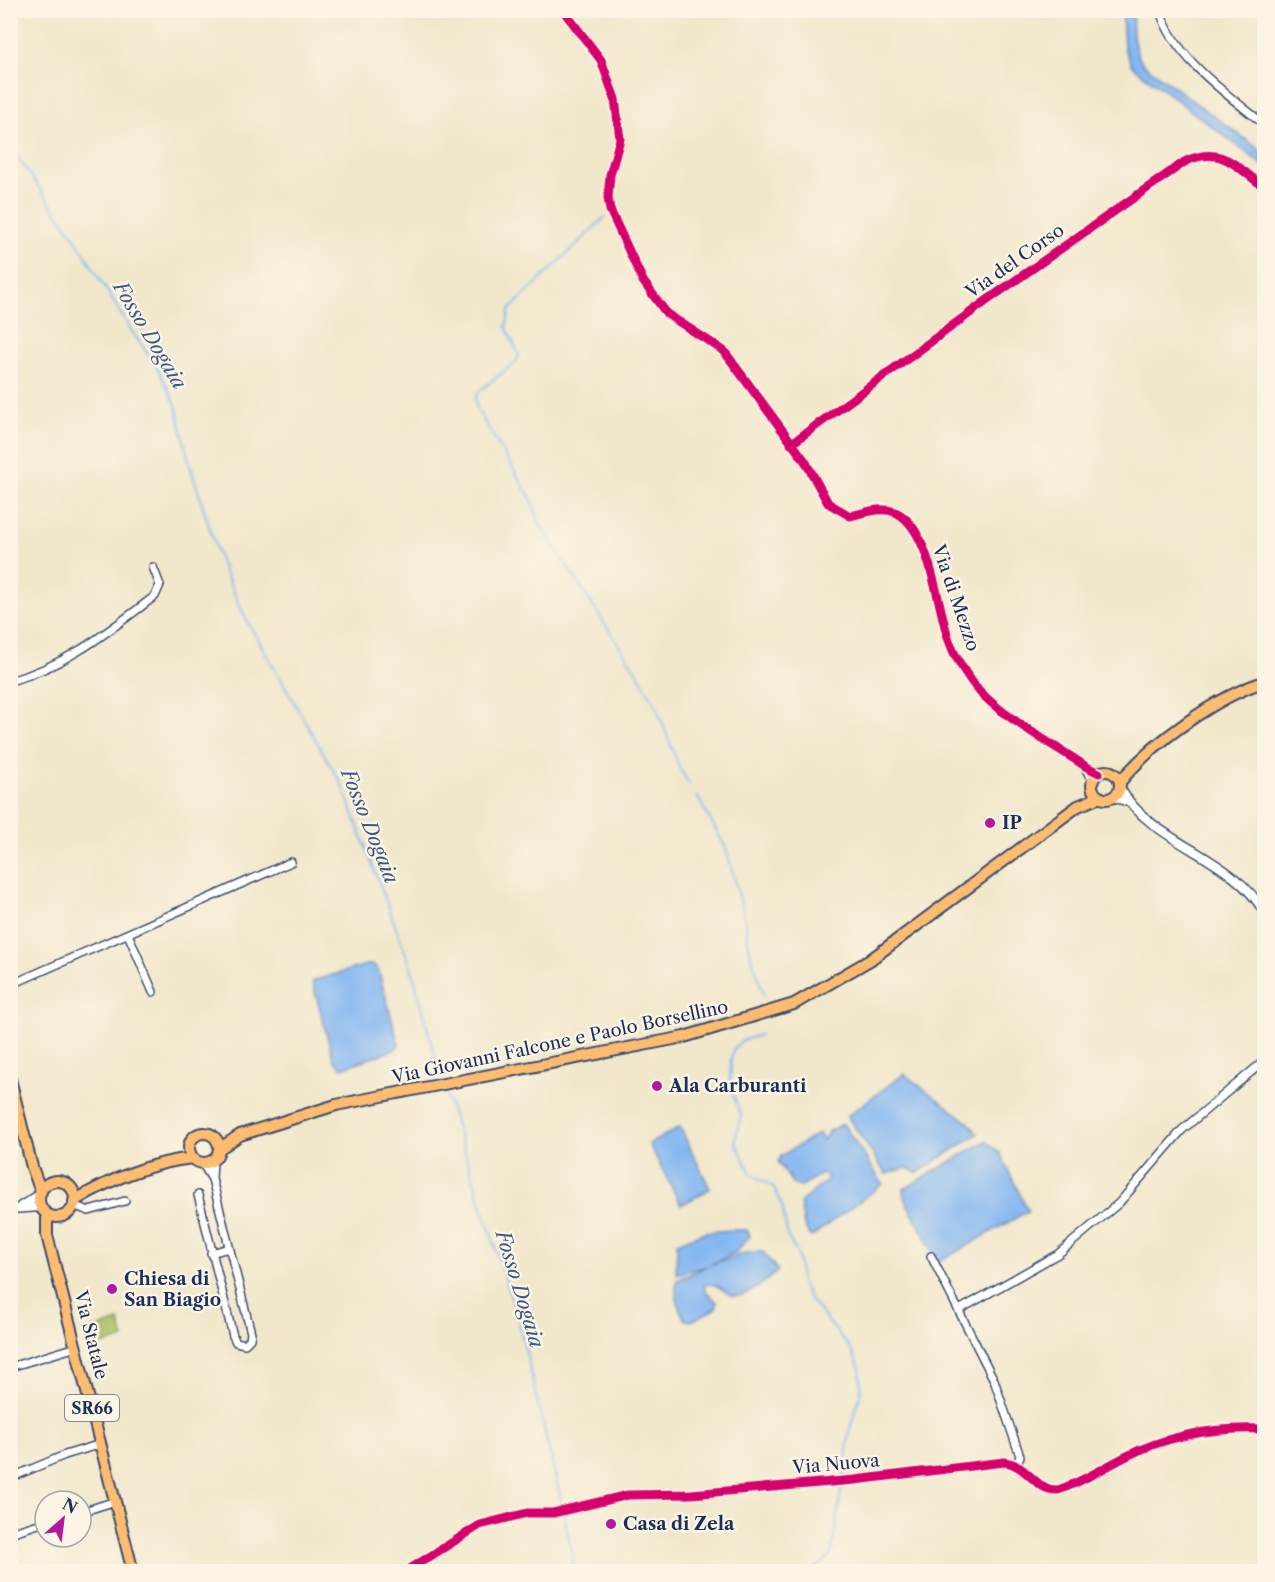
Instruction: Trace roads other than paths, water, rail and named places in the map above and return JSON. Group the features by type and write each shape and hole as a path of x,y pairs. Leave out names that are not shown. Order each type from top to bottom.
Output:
{"main road":[{"path":"1135,764 1095,780 1100,797 1112,797 1135,764 1215,704 1264,682"},
{"path":"1112,772 1120,785"},
{"name":"Via Giovanni Falcone e Paolo Borsellino","path":"1078,806 1095,780"},
{"name":"Via Giovanni Falcone e Paolo Borsellino","path":"74,1203 94,1189 169,1161 199,1134 240,1135 336,1105 470,1081 684,1037 794,1004 870,960 1078,806 1100,797"},
{"name":"SR66","path":"10,1079 32,1167 48,1213"},
{"name":"Via Giovanni Falcone e Paolo Borsellino","path":"169,1161 203,1160 240,1135"},
{"path":"213,1136 219,1149"},
{"path":"189,1145 203,1160"},
{"path":"32,1167 53,1182 63,1183 70,1189 74,1203 68,1213 48,1213"},
{"path":"40,1193 53,1182"},
{"name":"Via Giovanni Falcone e Paolo Borsellino","path":"70,1189 94,1189"},
{"name":"Via Statale","path":"48,1213 47,1235 133,1572"}],"street":[{"name":"Via di Mezzo","path":"562,10 601,60 615,99 620,139 610,175 608,198 610,210 634,264 656,303 667,314 724,351 805,461 828,503 850,516 887,509 897,512 913,527 928,560 950,644 972,682 994,704 1085,766 1095,780"},
{"path":"1160,10 1179,45 1209,80 1264,124"},
{"name":"Via del Corso","path":"791,444 989,299 1186,161 1202,154 1217,154 1264,187"},
{"path":"10,681 66,659 90,645 155,596 160,585 153,567"},
{"path":"1120,785 1129,802 1169,837 1244,886 1264,912"},
{"path":"1112,797 1129,802"},
{"path":"13,982 291,862"},
{"path":"128,934 153,993"},
{"path":"959,1310 1058,1254 1119,1203 1182,1130 1264,1061"},
{"path":"198,1195 233,1336 236,1342 245,1344 250,1339 251,1332 212,1179 203,1160"},
{"path":"14,1208 40,1193"},
{"path":"74,1203 89,1211 125,1201"},
{"path":"14,1208 48,1213"},
{"path":"211,1252 229,1248"},
{"path":"931,1256 994,1380 1020,1456 1017,1465 1040,1486 1049,1490 1058,1490 1146,1447 1171,1438 1228,1428 1264,1429"},
{"path":"10,1367 77,1347"},
{"path":"10,1478 65,1455 101,1444"},
{"name":"Via Nuova","path":"405,1572 480,1525 527,1513 553,1513 628,1496 691,1494 842,1481 1004,1462 1017,1465"},
{"path":"93,1508 116,1501"},
{"path":"10,1533 33,1526"}],"water":[{"path":"1122,11 1133,11 1135,45 1143,64 1264,153 1264,166 1132,66 1124,48"},
{"path":"366,965 374,965 379,972 399,1045 394,1050 342,1068 334,1061 312,981"},
{"path":"904,1074 968,1122 978,1134 917,1173 906,1168 886,1174 847,1116"},
{"path":"843,1124 883,1184 811,1237 804,1225 800,1203 827,1180 827,1175 822,1173 800,1187 793,1184 778,1162 781,1156 819,1133 823,1140 830,1130"},
{"path":"680,1127 710,1189 681,1205 649,1144"},
{"path":"986,1141 1000,1153 1028,1211 939,1262 904,1198 904,1189"},
{"path":"747,1230 750,1236 735,1253 709,1265 748,1252 763,1252 778,1271 743,1295 731,1295 716,1286 704,1285 705,1290 717,1302 716,1308 692,1321 686,1320 677,1301 677,1280 707,1266 676,1274 677,1243 705,1232"}],"waterway":[{"name":"Fosso Dogaia","path":"10,147 73,235 131,330 157,367 176,405 189,462 221,564 245,617 343,787 412,970 442,1082"},
{"path":"605,217 510,309 506,327 519,355 516,362 478,392 475,400 477,409 532,500 540,525 638,674 655,704 679,767 689,784"},
{"path":"697,796 726,848 744,914 750,952 764,995"},
{"path":"760,1035 742,1041 734,1048 731,1060 730,1087 741,1115 735,1141 751,1174 773,1187 782,1206 788,1237 798,1255 801,1282 809,1298 850,1348 860,1369 861,1393 850,1428 843,1479"},
{"name":"Fosso Dogaia","path":"444,1087 518,1319 563,1509"},
{"path":"809,1572 824,1562 832,1552 842,1485"},
{"name":"Fosso Dogaia","path":"564,1514 575,1572"}],"place":[{"name":"IP","path":"990,823"},
{"name":"Ala Carburanti","path":"657,1086"},
{"name":"Chiesa di San Biagio","path":"112,1289"},
{"name":"Casa di Zela","path":"611,1524"}]}
